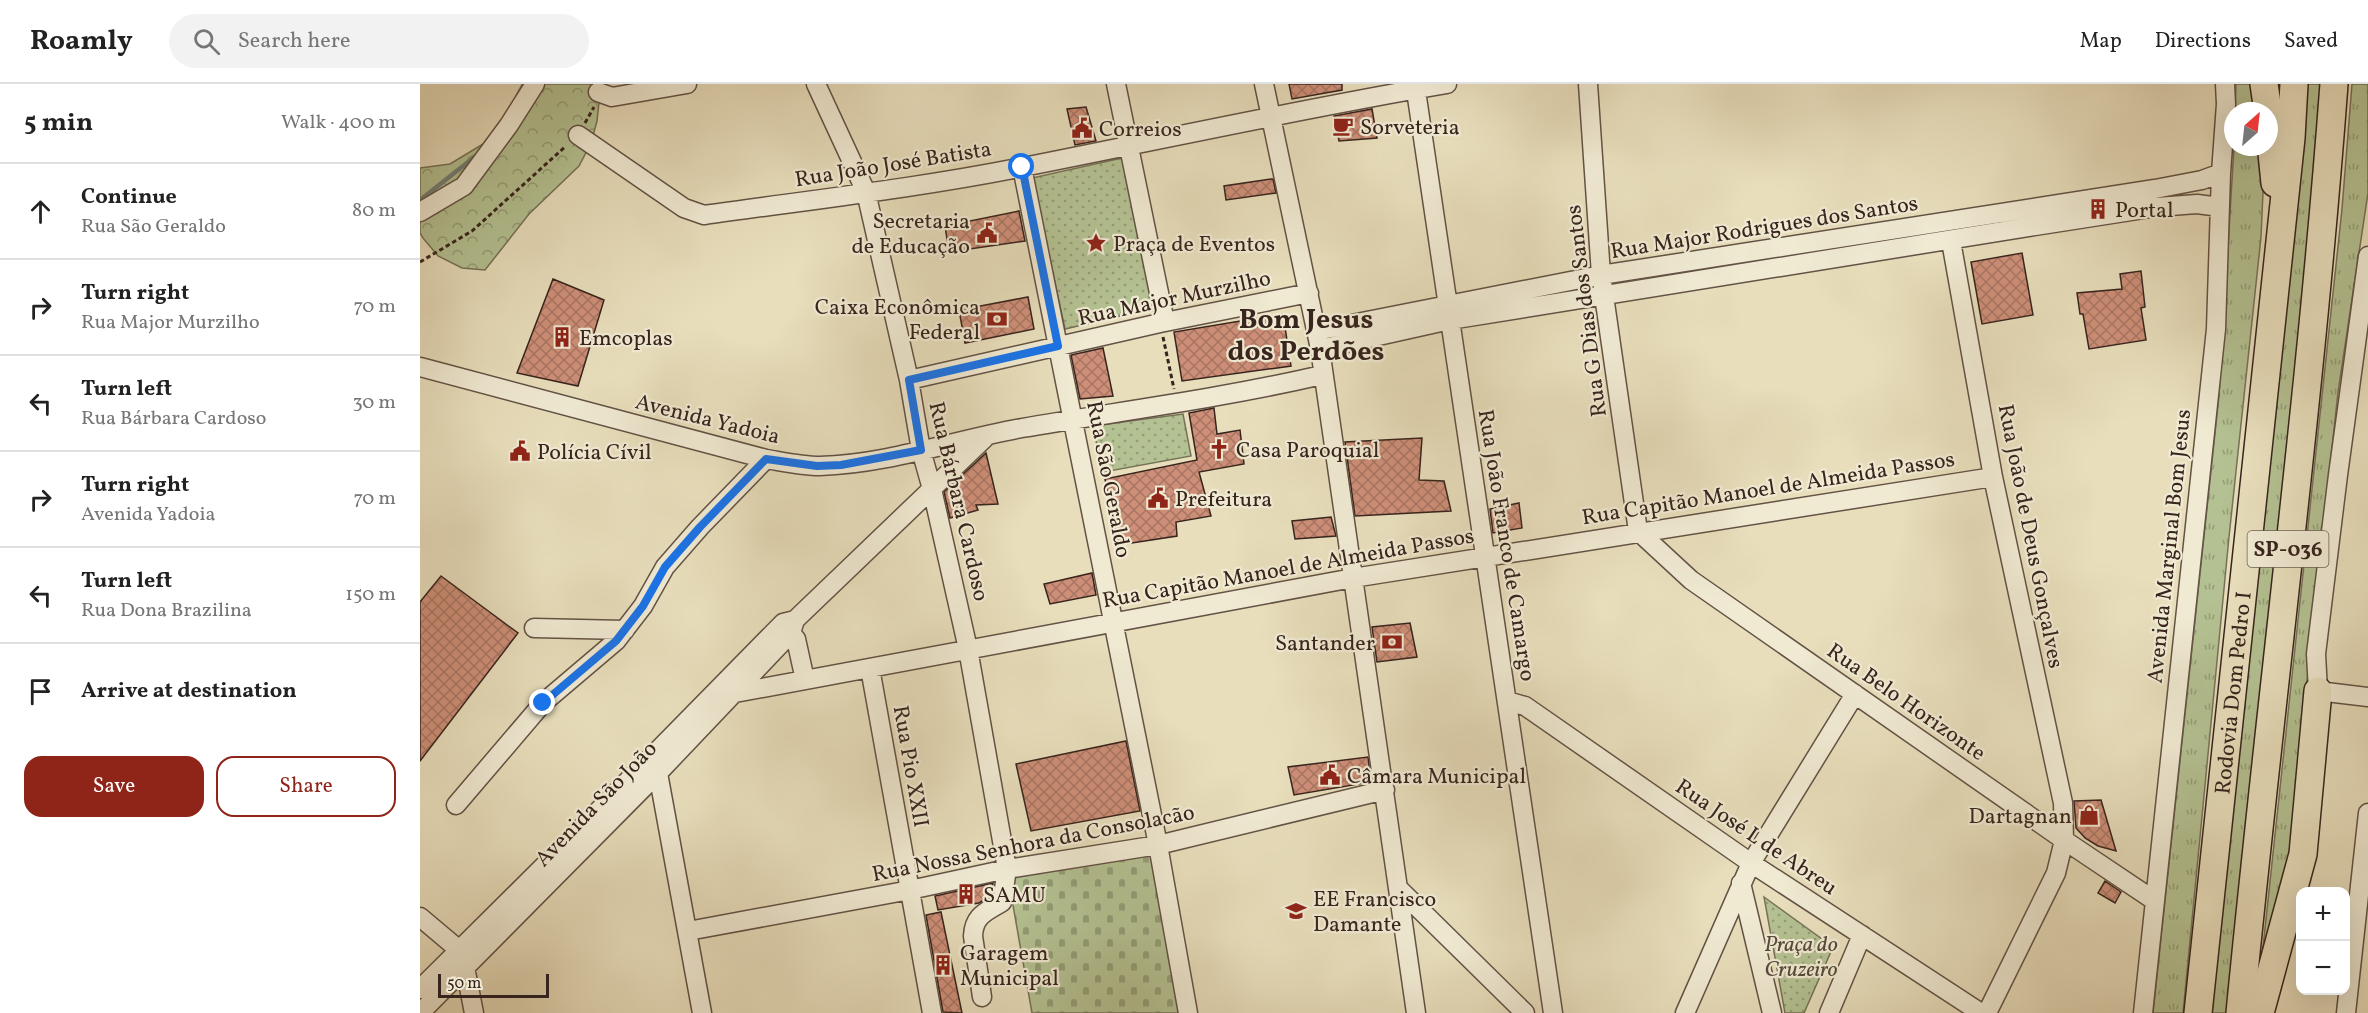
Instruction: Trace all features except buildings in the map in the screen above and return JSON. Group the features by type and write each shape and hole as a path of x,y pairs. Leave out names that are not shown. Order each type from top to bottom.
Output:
{"highway":[{"path":"2264,84 2267,102"},
{"name":"Rodovia Dom Pedro I","path":"2198,1013 2281,238 2294,84"},
{"name":"Rodovia Dom Pedro I","path":"2240,1013 2313,326 2334,84"},
{"path":"2272,156 2281,238"},
{"path":"2260,1013 2302,854 2318,691"}],"street":[{"path":"420,212 464,186 535,84"},
{"path":"598,92 612,97 687,84"},
{"name":"Rua Bárbara Cardoso","path":"816,84 866,192 909,380 921,450 968,649 1007,869 1002,902 976,918 973,926 982,997"},
{"path":"1116,84 1162,323"},
{"path":"1264,84 1320,349 1416,1013"},
{"name":"Rua João José Batista","path":"578,135 684,208 704,215 1022,167 1416,87 1447,84"},
{"name":"Rua G Dias dos Santos","path":"1588,84 1601,276 1638,531"},
{"name":"Avenida Marginal Bom Jesus","path":"2143,1013 2216,329 2225,84"},
{"name":"Rua João Franco de Camargo","path":"1416,87 1553,1013"},
{"name":"Rua São Geraldo","path":"1022,167 1158,845 1188,1013"},
{"name":"Rua Major Rodrigues dos Santos","path":"1320,349 1601,276 2034,217 2156,198 2221,173"},
{"name":"Rua Major Rodrigues dos Santos","path":"2156,198 2220,207"},
{"name":"Rua Major Rodrigues dos Santos","path":"1316,331 1604,295 1951,241 2034,217"},
{"name":"Rua João de Deus Gonçalves","path":"1951,241 1993,477 2063,802 2064,840 2056,873 1987,1013"},
{"path":"2368,256 2348,394 2316,654 2318,691 2368,697"},
{"name":"Rua Major Murzilho","path":"909,380 1162,323 1309,293"},
{"name":"Avenida Yadoia","path":"420,367 766,459 817,466 841,465 989,434 1176,403 1322,375"},
{"name":"Avenida São João","path":"420,1013 652,767 790,625 989,434"},
{"path":"456,806 543,703 616,641 643,606 665,567 766,459"},
{"name":"Rua Capitão Manoel de Almeida Passos","path":"735,693 1353,578 1638,531 1993,477"},
{"name":"Rua Belo Horizonte","path":"1638,531 1691,579 2155,901"},
{"path":"790,625 796,639 805,680"},
{"name":"Avenida São João","path":"420,989 458,950 652,767 735,693 790,625"},
{"path":"534,628 625,630"},
{"name":"Rua Pio XXII","path":"870,668 932,1013"},
{"path":"1685,1013 1751,862 1855,694"},
{"name":"Rua José L de Abreu","path":"1507,700 1524,706 1751,862 1981,1013"},
{"path":"652,767 688,931 702,1013"},
{"name":"Rua Nossa Senhora da Consolacão","path":"688,931 910,890 1007,869 1158,845 1384,790"},
{"path":"2346,1013 2368,813"},
{"path":"1741,883 1772,1013"},
{"path":"1400,890 1525,1013"},
{"path":"420,917 458,950 465,967 474,1013"},
{"path":"1829,1013 1862,935"}],"path":[{"path":"420,262 472,231 578,135 594,107 598,92"},
{"path":"1162,323 1176,403"}],"green space":[{"path":"532,84 601,84 597,121 591,143 579,166 529,214 485,270 462,268 438,256 420,233 420,168 450,164 503,132"},
{"path":"2236,84 2259,84 2261,102 2235,102"},
{"path":"2303,84 2324,84 2230,1013 2208,1013"},
{"path":"2352,84 2368,84 2368,193 2338,392 2307,681 2312,703 2299,834 2260,975 2342,209"},
{"name":"Praça de Eventos","path":"1131,156 1158,307 1065,329 1032,178"},
{"path":"2233,156 2265,156 2261,237 2229,537 2183,1013 2153,1013 2219,396"},
{"path":"1183,414 1191,456 1104,472 1092,426"},
{"path":"1153,850 1180,1013 1032,1013 1008,877"},
{"name":"Praça do Cruzeiro","path":"1764,897 1833,947 1804,1013 1785,1013"}],"waterway":[{"path":"518,95 524,84"},
{"path":"420,200 477,155"}],"place":[{"name":"Sorveteria","path":"1343,126"},
{"name":"Correios","path":"1082,128"},
{"name":"Portal","path":"2098,209"},
{"name":"Secretaria de Educação","path":"987,233"},
{"name":"Praça de Eventos","path":"1096,243"},
{"name":"Caixa Econômica Federal","path":"997,319"},
{"name":"Emcoplas","path":"562,337"},
{"name":"Casa Paroquial","path":"1219,449"},
{"name":"Polícia Cívil","path":"520,451"},
{"name":"Prefeitura","path":"1158,498"},
{"name":"Santander","path":"1392,642"},
{"name":"Câmara Municipal","path":"1330,775"},
{"name":"Dartagnan","path":"2089,815"},
{"name":"SAMU","path":"966,894"},
{"name":"EE Francisco Damante","path":"1296,911"},
{"name":"Garagem Municipal","path":"943,965"}],"district":[{"name":"Bom Jesus dos Perdões","path":"1306,334"}],"route":[{"path":"543,703 616,641 643,606 665,567 766,459 817,466 841,465 921,450 909,380 1058,346 1022,167"}]}
